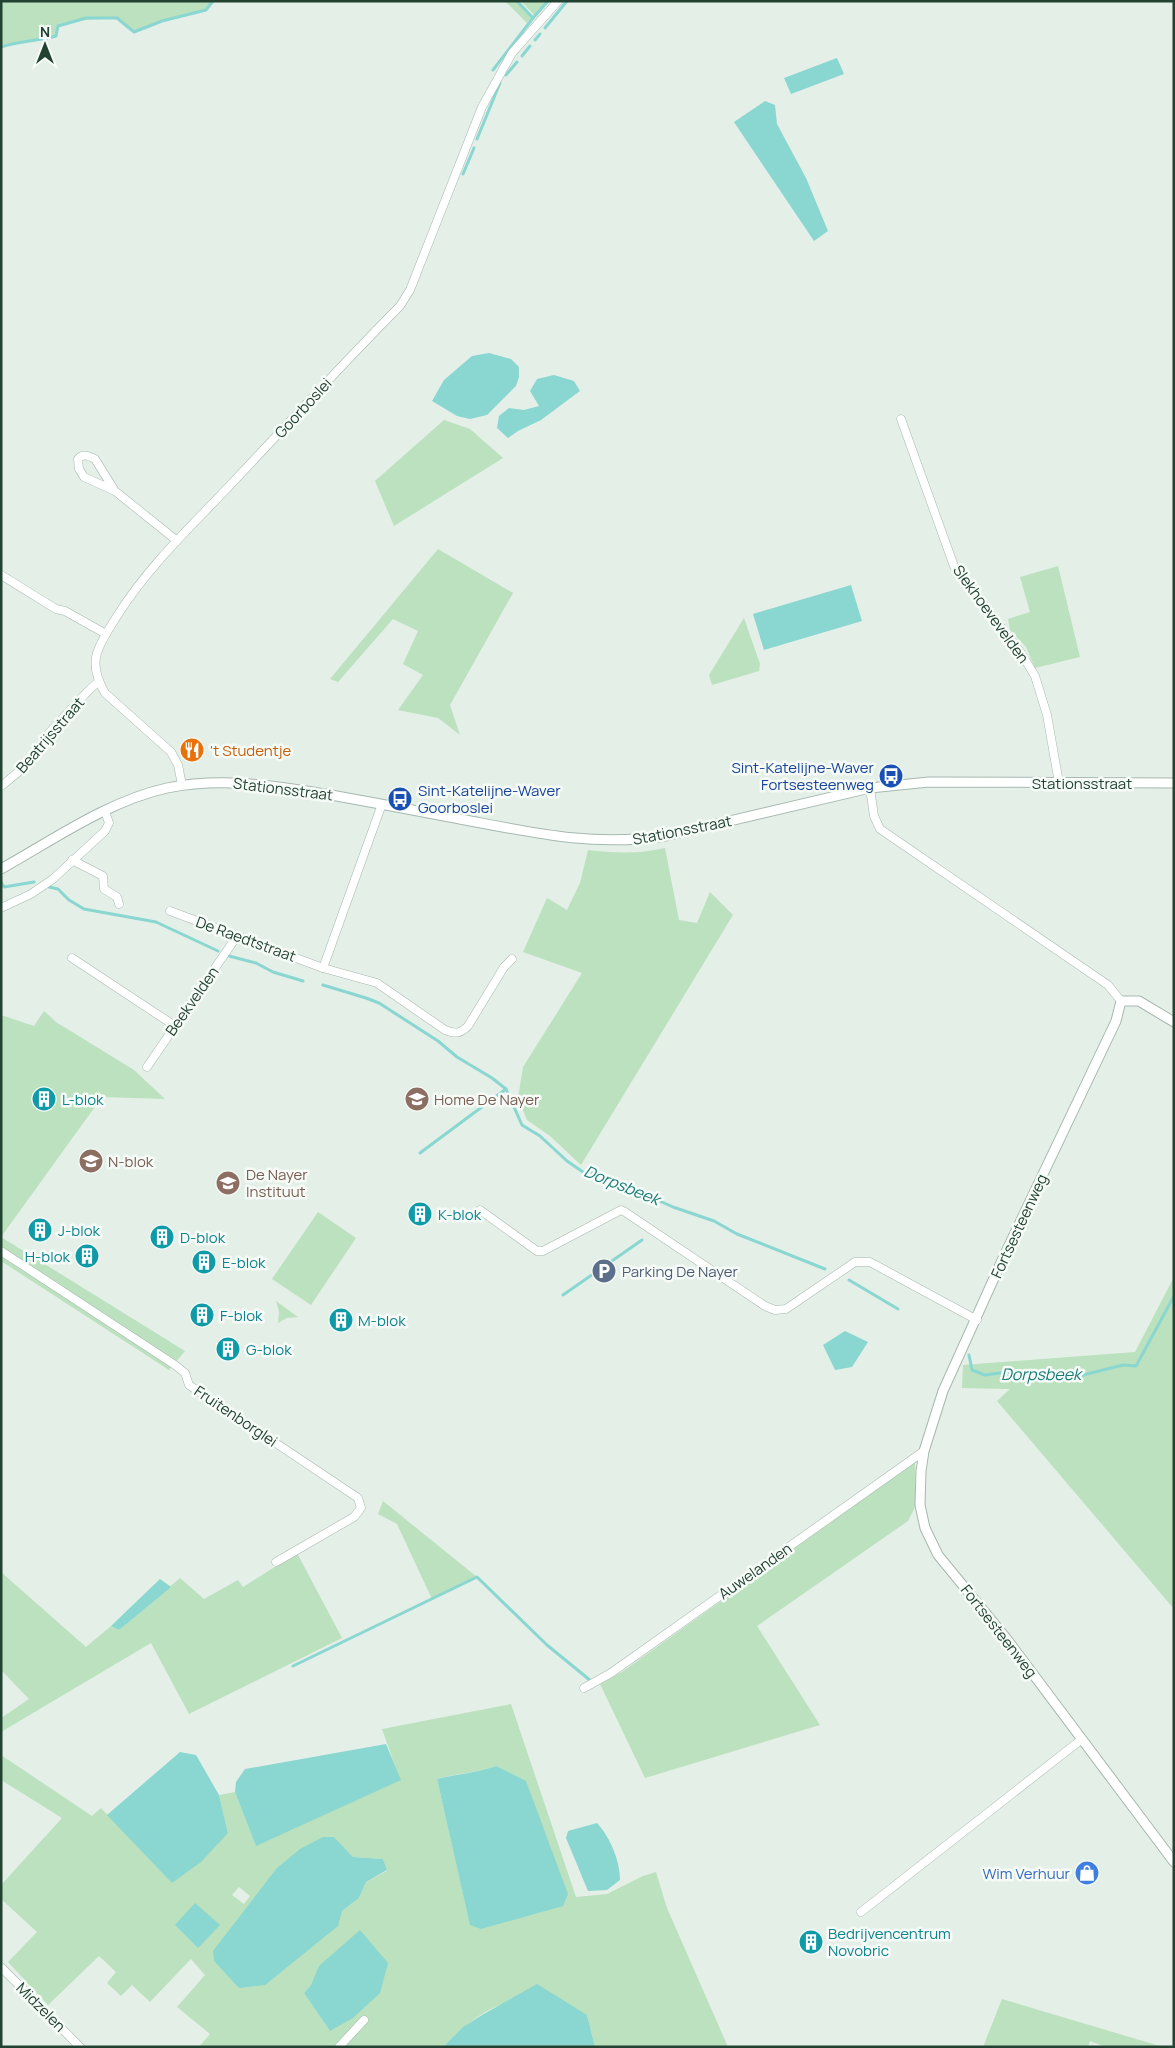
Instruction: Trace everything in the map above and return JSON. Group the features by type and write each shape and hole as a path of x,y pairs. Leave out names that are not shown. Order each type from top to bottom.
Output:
{"street":[{"name":"Goorboslei","path":"98,682 97,654 106,634 128,599 176,540 225,491 400,306 410,290 482,106 512,53 558,1"},
{"name":"Slekhoevevelden","path":"901,419 954,566 1021,653 1035,676 1047,715 1059,783"},
{"path":"115,491 95,459 84,456 78,459 79,469 84,477 115,491 176,540"},
{"path":"1,575 56,609 65,611 106,634"},
{"path":"98,682 105,693 172,752 178,765 182,786"},
{"name":"Beatrijsstraat","path":"1,786 12,779 44,743 48,734 98,682"},
{"name":"Stationsstraat","path":"1,869 106,811 134,798 182,786 225,781 243,782 382,804 540,835 575,840 634,841 666,836 870,788 929,782 1174,783"},
{"path":"870,788 874,816 880,829 1108,985 1121,1001 1139,1001 1174,1022"},
{"path":"323,968 382,804"},
{"path":"1,908 42,886 105,832 109,823 106,811"},
{"path":"72,860 103,876 104,889 117,897 119,904"},
{"name":"De Raedtstraat","path":"170,911 323,968 377,983 445,1030 455,1033 462,1031 468,1026 504,967 512,959"},
{"name":"Beekvelden","path":"147,1067 237,936"},
{"path":"72,958 175,1026"},
{"name":"Fortsesteenweg","path":"1121,1001 1116,1021 1004,1256 977,1320 943,1391 924,1451 921,1471 920,1505 925,1528 938,1555 1006,1638 1174,1862"},
{"path":"480,1210 537,1251 543,1251 621,1210 765,1306 775,1310 786,1309 855,1262 870,1262 977,1320"},
{"name":"Fruitenborglei","path":"1,1250 175,1365 185,1373 190,1385 358,1498 361,1508 354,1517 276,1562"},
{"name":"Auwelanden","path":"584,1688 611,1674 924,1451"},
{"path":"861,1912 1082,1739"},
{"name":"Midzelen","path":"1,1967 80,2047"},
{"path":"339,2047 364,2020"}],"green space":[{"path":"1,1 213,1 206,10 162,21 134,32 116,18 86,20 58,26 56,36 1,47"},
{"path":"505,1 517,1 533,17 527,23"},
{"path":"521,1 548,1 535,16"},
{"path":"444,420 470,429 503,458 394,526 375,481"},
{"path":"438,549 513,593 450,705 460,735 438,718 398,710 423,675 403,664 418,631 393,619 338,682 330,679"},
{"path":"1058,566 1080,657 1035,668 1026,647 1010,630 1008,619 1030,612 1020,577"},
{"path":"744,618 760,664 759,671 712,685 709,675"},
{"path":"665,848 679,920 697,923 710,892 733,915 581,1165 550,1136 527,1120 518,1098 523,1067 582,973 523,952 547,898 567,910 580,883 588,850 626,852"},
{"path":"44,1011 56,1022 134,1070 165,1099 102,1097 1,1237 1,1015 34,1026"},
{"path":"318,1212 356,1238 311,1305 272,1279"},
{"path":"1,1237 185,1351 169,1370 1,1261"},
{"path":"1174,1277 1174,1609 997,1401 1010,1389 962,1388 963,1365 1135,1352"},
{"path":"276,1301 298,1317 287,1318 278,1323 279,1312"},
{"path":"915,1462 915,1507 908,1521 757,1626 820,1725 645,1778 600,1684 622,1672"},
{"path":"383,1501 477,1577 432,1599 397,1524 378,1514"},
{"path":"297,1553 342,1638 189,1714 151,1643 1,1732 1,1718 29,1699 1,1670 1,1572 86,1647 111,1626 119,1630 180,1578 204,1599 238,1580 243,1587"},
{"path":"511,1704 576,1897 607,1894 643,1876 656,1872 667,1908 728,2047 595,2047 587,2015 503,2004 478,2017 443,2047 199,2047 210,2034 177,2007 205,1975 191,1959 150,2002 132,1985 121,1996 107,1983 116,1972 99,1956 48,2005 8,1962 37,1932 1,1899 1,1885 62,1818 1,1780 1,1755 92,1816 101,1808 172,1882 228,1833 219,1795 235,1792 256,1845 400,1780 382,1729","holes":["496,1766 470,1924 437,1779","334,1837 353,1857 383,1859 387,1871 366,1882 359,1898 342,1911","239,1887 250,1896 244,1904 232,1895","311,1985 330,2031 304,1993"]},
{"path":"1002,1999 1163,2047 1106,2047 1090,2041 1088,2047 983,2047"}],"water":[{"path":"837,58 844,74 791,94 784,78"},
{"path":"765,101 775,105 777,124 806,178 828,231 814,241 734,122"},
{"path":"489,353 511,359 519,367 519,377 516,386 487,415 470,419 457,416 432,401 444,380 472,356"},
{"path":"554,375 574,381 580,391 541,420 508,438 497,428 499,416 509,408 524,410 539,406 530,391 537,379"},
{"path":"851,585 862,621 764,650 753,614"},
{"path":"845,1331 868,1342 852,1367 835,1370 823,1345"},
{"path":"160,1579 171,1587 119,1630 111,1626"},
{"path":"386,1744 401,1780 256,1846 235,1792 236,1782 245,1769"},
{"path":"180,1752 196,1755 219,1795 228,1833 201,1862 172,1883 107,1815"},
{"path":"496,1766 526,1781 568,1894 563,1906 481,1929 470,1925 437,1779"},
{"path":"597,1823 606,1835 613,1850 620,1873 620,1880 607,1890 588,1891 566,1838 568,1831"},
{"path":"323,1837 334,1837 353,1857 383,1859 387,1870 366,1882 359,1898 342,1911 338,1926 265,1985 239,1988 214,1961 213,1951 277,1868 300,1849"},
{"path":"195,1903 220,1925 198,1948 175,1925"},
{"path":"360,1930 388,1963 380,1993 353,2018 330,2031 304,1993 311,1985 319,1966"},
{"path":"537,1984 587,2015 595,2047 443,2047 463,2027"}],"waterway":[{"path":"1,47 56,36 58,26 86,18 117,18 134,32 162,21 206,10 213,1"},
{"path":"517,1 533,18 548,1"},
{"path":"545,28 567,1"},
{"path":"493,70 533,18"},
{"path":"535,40 540,34"},
{"path":"522,56 530,46"},
{"path":"506,75 517,62"},
{"path":"477,139 500,83"},
{"path":"463,174 474,148"},
{"name":"Dorpsbeek","path":"1,882 4,887 34,882"},
{"name":"Dorpsbeek","path":"49,887 58,889 69,900 84,909 156,922 218,951"},
{"name":"Dorpsbeek","path":"229,956 256,963 273,972 303,981"},
{"name":"Dorpsbeek","path":"323,985 379,1003 438,1041 457,1057 492,1078 506,1089 522,1125 540,1136 567,1161 583,1172 597,1173 673,1207 714,1221 737,1234 825,1269"},
{"path":"420,1153 506,1089"},
{"path":"563,1295 642,1240"},
{"name":"Dorpsbeek","path":"849,1280 898,1309"},
{"name":"Dorpsbeek","path":"969,1355 972,1370 985,1375 1007,1372 1075,1377 1123,1365 1136,1366 1174,1296"},
{"path":"293,1666 477,1577 547,1645 591,1681"}],"place":[{"name":"'t Studentje","path":"192,750"},
{"name":"Sint-Katelijne-Waver Fortsesteenweg","path":"891,776"},
{"name":"Sint-Katelijne-Waver Goorboslei","path":"400,799"},
{"name":"L-blok","path":"44,1099"},
{"name":"Home De Nayer","path":"417,1099"},
{"name":"N-blok","path":"91,1161"},
{"name":"De Nayer Instituut","path":"228,1183"},
{"name":"K-blok","path":"420,1214"},
{"name":"J-blok","path":"40,1230"},
{"name":"D-blok","path":"162,1237"},
{"name":"H-blok","path":"87,1256"},
{"name":"E-blok","path":"204,1262"},
{"name":"Parking De Nayer","path":"604,1271"},
{"name":"F-blok","path":"202,1315"},
{"name":"M-blok","path":"341,1320"},
{"name":"G-blok","path":"228,1349"},
{"name":"Wim Verhuur","path":"1087,1873"},
{"name":"Bedrijvencentrum Novobric","path":"811,1942"}]}
